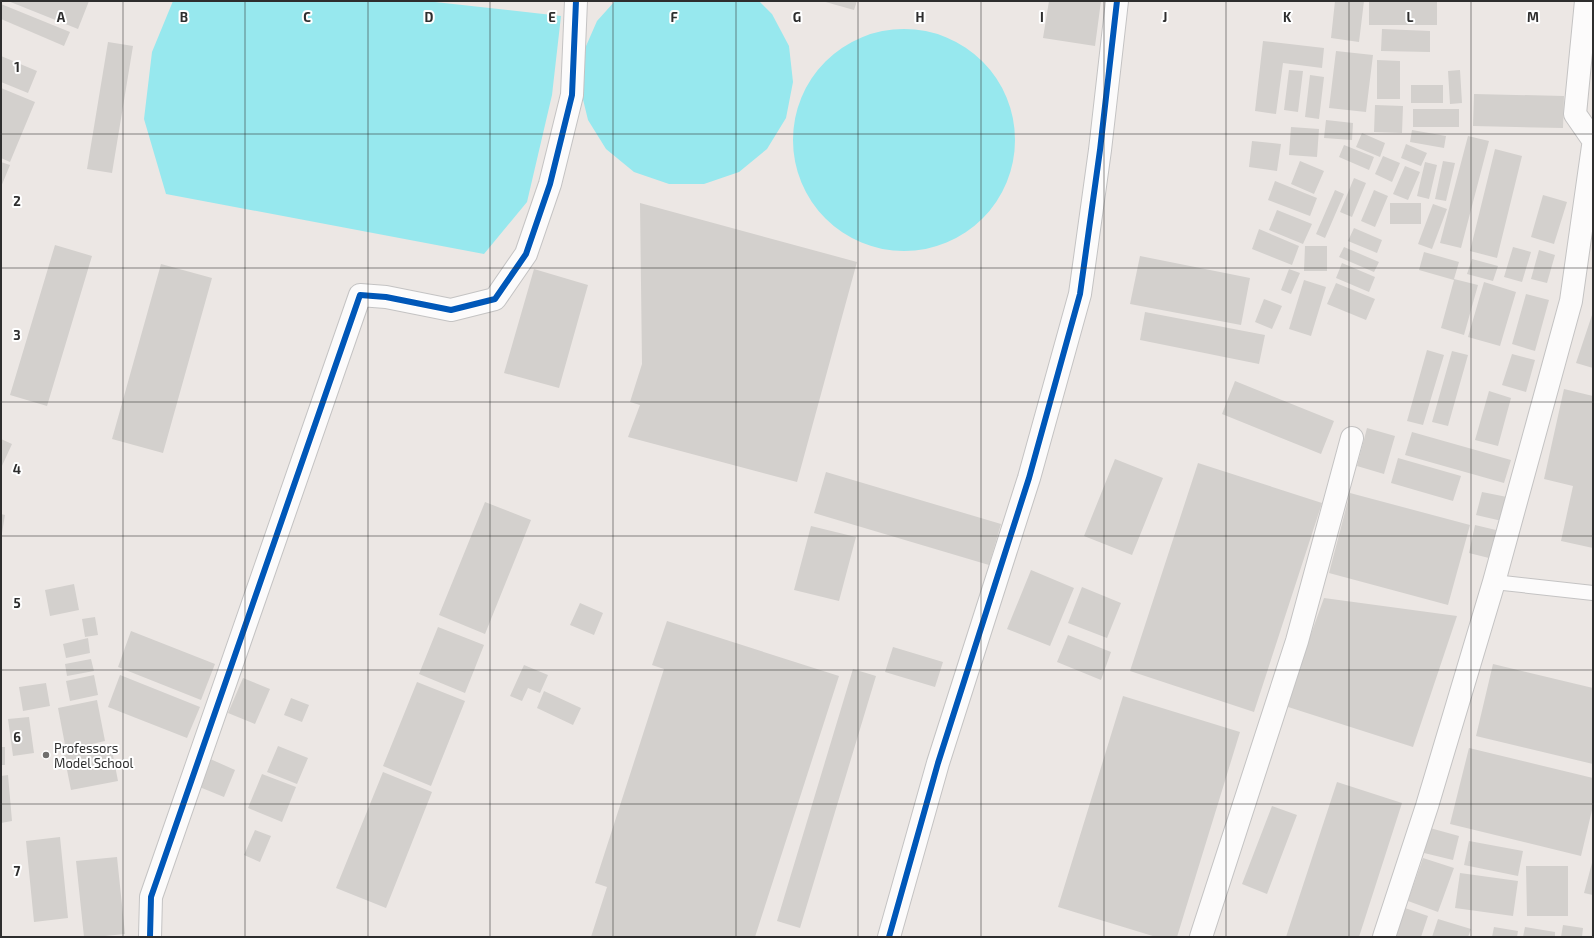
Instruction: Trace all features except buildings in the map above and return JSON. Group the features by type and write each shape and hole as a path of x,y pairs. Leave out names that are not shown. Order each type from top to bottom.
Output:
{"street":[{"path":"150,937 151,897 360,295 386,297 451,310 495,299 526,254 550,184 572,95 576,1"},
{"path":"889,937 938,762 1029,478 1080,294 1100,150 1118,1"},
{"path":"1586,1 1575,114 1593,140"},
{"path":"1384,937 1429,798 1494,582 1571,301 1593,146"},
{"path":"1201,937 1297,641 1352,438"}],"lane":[{"path":"1494,582 1593,593"}],"water":[{"path":"173,1 426,1 561,16 552,95 527,202 484,254 166,194 144,119 152,52"},
{"path":"615,1 759,1 772,14 789,46 793,82 786,118 767,149 739,172 704,184 669,184 634,172 606,149 588,120 580,87 583,53 597,21"},
{"path":"904,29 926,31 946,37 974,54 990,70 1007,98 1013,118 1015,140 1013,162 1007,182 990,210 974,226 946,243 926,249 904,251 882,249 862,243 834,226 818,210 801,182 795,162 793,140 795,118 801,98 818,70 834,54 862,37 882,31"}],"cycle path":[{"path":"150,937 151,897 360,295 386,297 451,310 495,299 526,254 550,184 572,95 576,1"},
{"path":"889,937 938,763 1029,478 1080,294 1100,150 1117,1"}],"place":[{"name":"Professors Model School","path":"46,755"}]}
